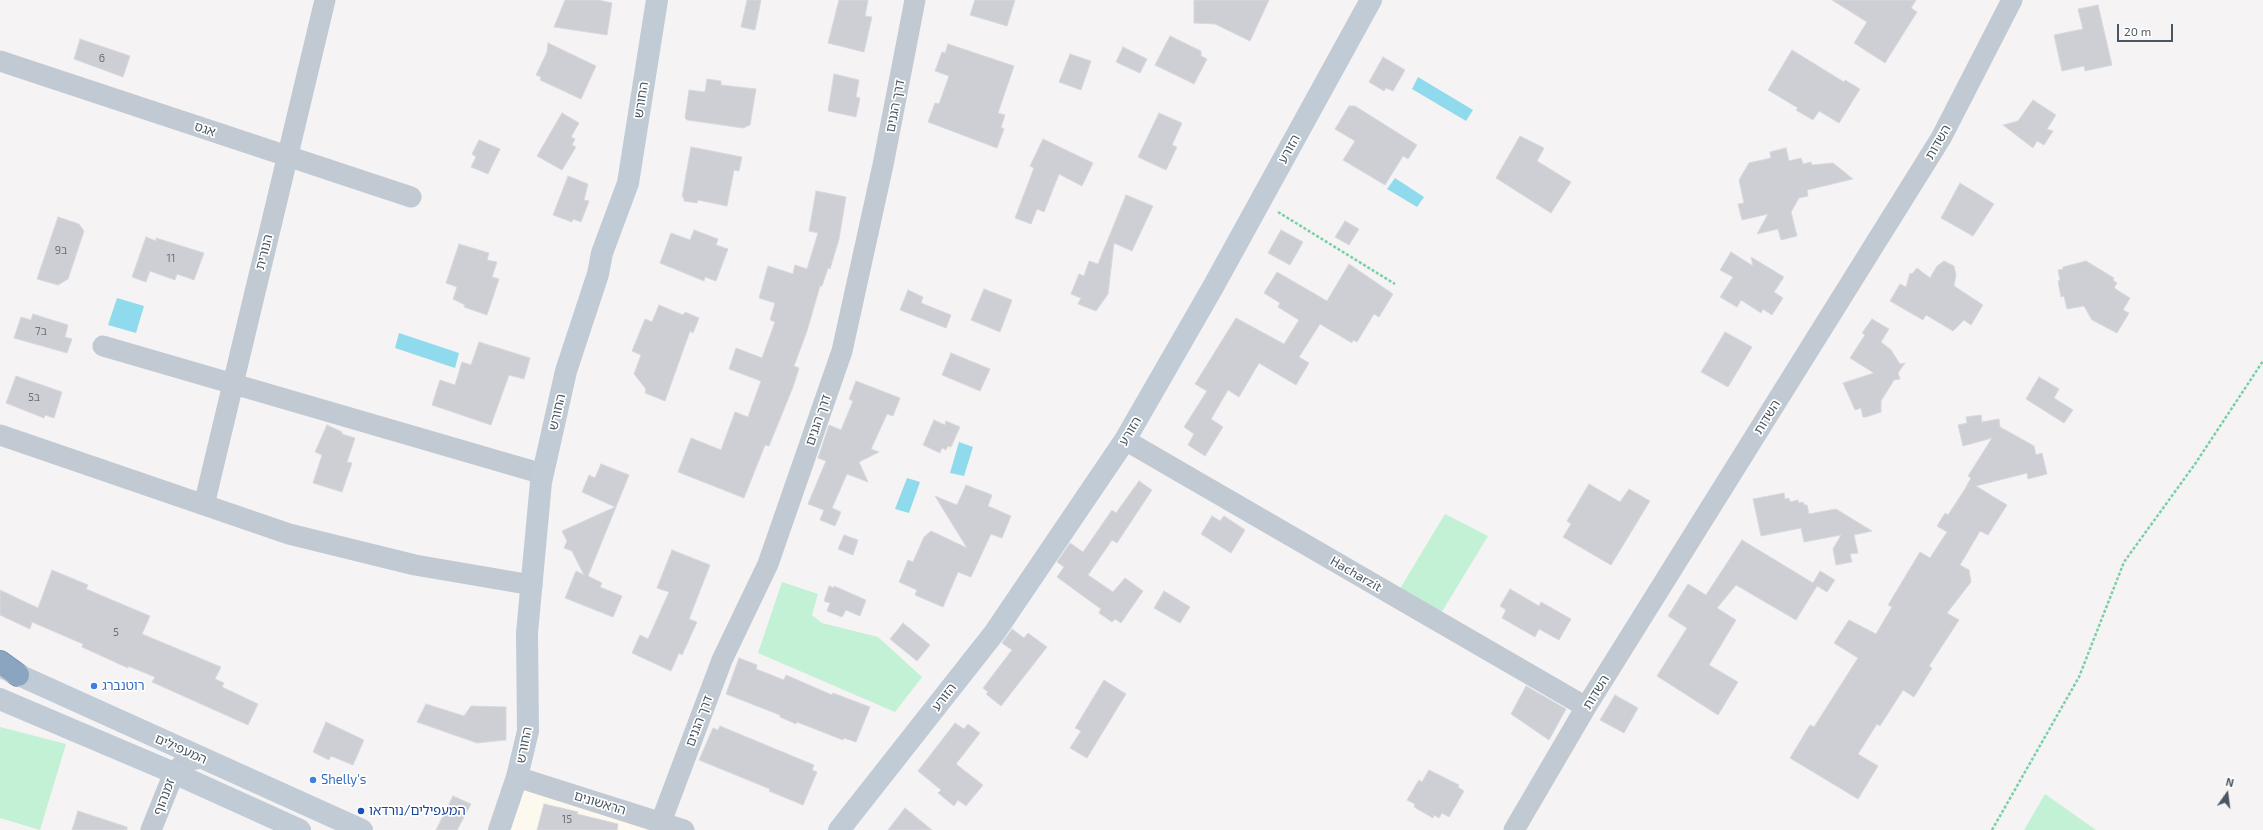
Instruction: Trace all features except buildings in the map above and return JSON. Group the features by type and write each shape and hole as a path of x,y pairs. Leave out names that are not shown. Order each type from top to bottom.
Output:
{"highway":[{"path":"0,662 9,671"}],"street":[{"name":"הנורית","path":"204,505 325,0"},
{"name":"החורש","path":"499,830 517,778 528,731 527,633 543,474 566,371 598,274 602,253 628,183 657,0"},
{"name":"דרך הגנים","path":"661,822 722,660 768,564 842,351 884,165 915,0"},
{"name":"הזורע","path":"839,830 995,632 1125,440 1260,201 1371,0"},
{"name":"השדות","path":"1514,830 1586,707 1941,138 2012,0"},
{"name":"אגס","path":"0,61 411,197"},
{"path":"103,346 543,474"},
{"path":"0,435 289,534 400,561 532,585"},
{"name":"Hacharzit","path":"1125,440 1586,707"},
{"name":"המעפילים","path":"9,671 362,830"},
{"name":"המעפילים","path":"0,699 174,773 300,830"},
{"name":"זמנהוף","path":"151,830 174,773 186,761 201,758"},
{"name":"הראשונים","path":"517,778 684,830"}],"path":[{"path":"1260,201 1396,284"},
{"path":"1992,830 2079,677 2124,562 2195,464 2263,361"}],"shaded area":[{"path":"522,786 670,830 508,830"}],"green space":[{"path":"1445,514 1488,536 1440,615 1398,592"},
{"path":"782,582 818,594 812,615 822,623 878,637 922,677 895,712 758,653"},
{"path":"0,727 66,744 40,830 0,818"},
{"path":"2045,794 2096,830 2024,830"}],"water":[{"path":"1418,77 1473,110 1466,121 1412,89"},
{"path":"1395,178 1424,197 1417,207 1387,189"},
{"path":"117,298 144,306 136,333 108,325"},
{"path":"399,333 459,353 455,368 395,348"},
{"path":"959,442 973,447 964,476 950,473"},
{"path":"907,478 920,482 909,513 895,509"}],"place":[{"name":"רוטנברג","path":"94,686"},
{"name":"Shelly's","path":"313,780"},
{"name":"המעפילים/נורדאו","path":"361,811"}]}
